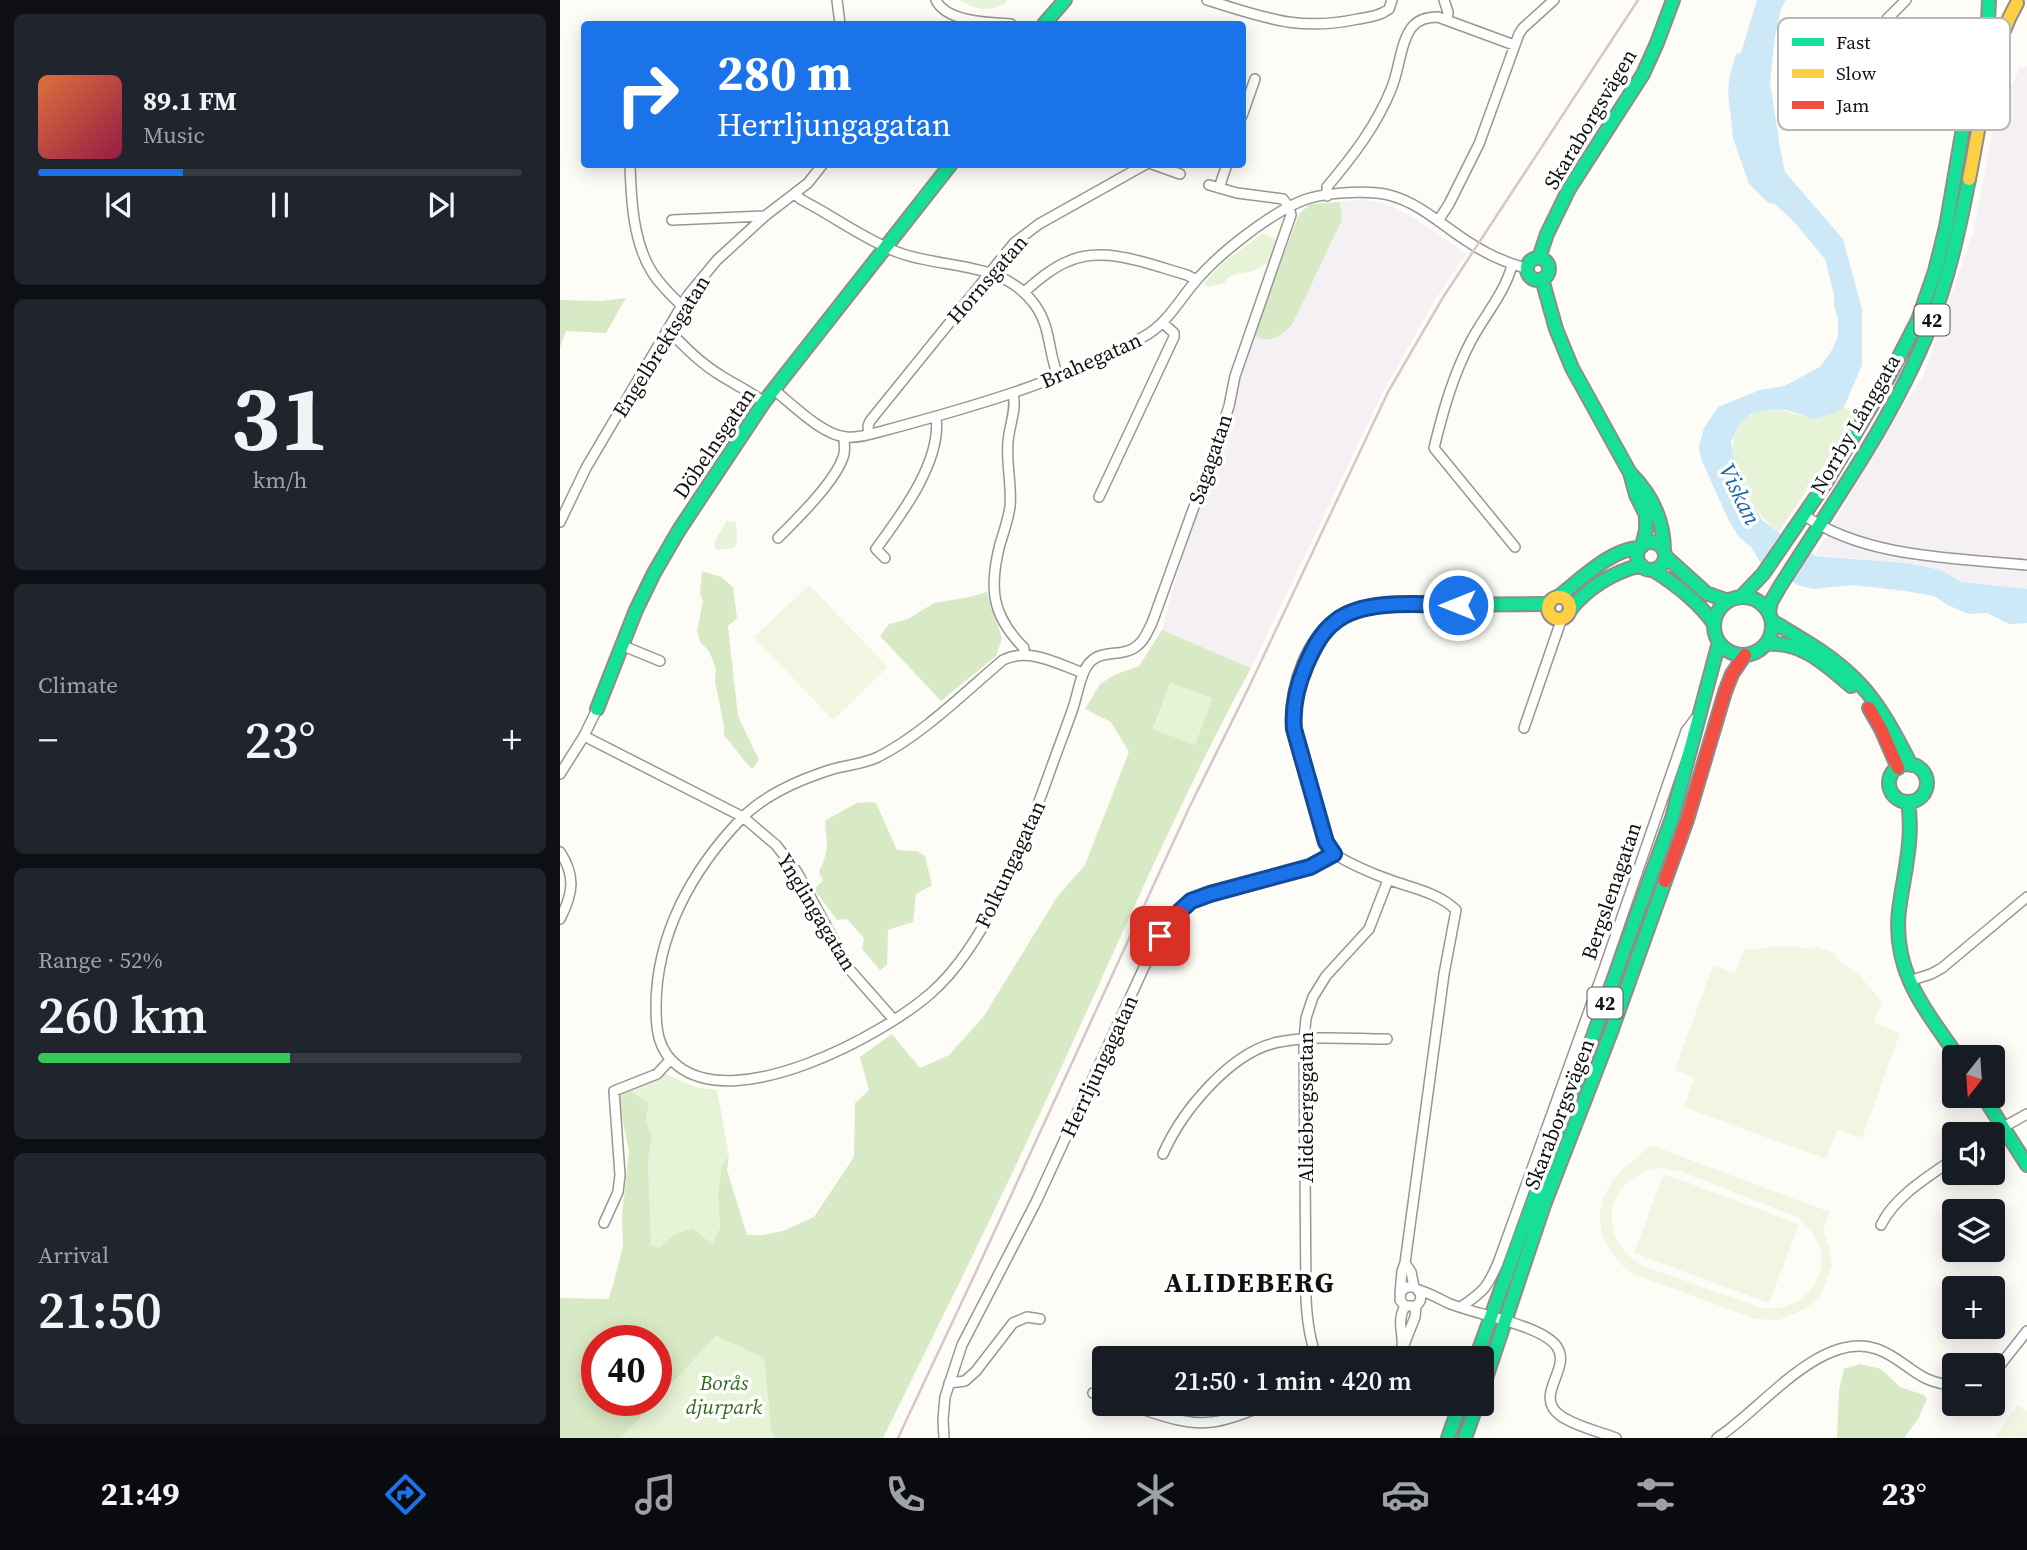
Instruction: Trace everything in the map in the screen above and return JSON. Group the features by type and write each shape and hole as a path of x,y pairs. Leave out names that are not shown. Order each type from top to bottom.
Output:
{"street":[{"path":"837,0 840,21"},
{"path":"936,0 937,5 946,11 967,19 984,21"},
{"path":"1207,0 1282,23 1316,25 1377,15 1389,9 1392,1"},
{"path":"1444,0 1448,12 1447,20"},
{"path":"1528,270 1531,261 1539,258 1545,260 1549,268 1542,279 1533,278 1528,270 1476,247 1437,222 1479,144 1514,45 1523,28 1554,0"},
{"name":"Skaraborgsvägen","path":"1539,258 1566,192 1646,68 1673,0"},
{"path":"1888,18 1906,0"},
{"name":"42","path":"1992,0 2004,5 2023,1"},
{"name":"Norrby Långgata","path":"1988,18 1992,0"},
{"name":"Norrby Långgata","path":"2010,18 2023,1"},
{"path":"1046,21 1060,2"},
{"path":"1327,196 1327,187 1353,156 1378,117 1391,88 1405,40 1417,22 1433,17 1447,20 1514,45"},
{"path":"1246,105 1255,79"},
{"name":"Norrby Långgata","path":"1734,599 1749,591 1760,578 1804,515 1852,441 1908,344 1936,267 1948,215 1962,130"},
{"name":"Norrby Långgata","path":"1771,616 1771,602 1909,375 1928,331 1943,290 1979,130"},
{"path":"630,168 635,222 650,269 659,283 682,306"},
{"name":"Engelbrektsgatan","path":"561,518 586,468 688,295 717,260 765,216 808,183 820,168"},
{"name":"Döbelnsgatan","path":"560,774 584,736 654,573 679,530 764,401 948,168"},
{"name":"Hornsgatan","path":"869,434 867,426 870,421 1014,243 1039,224 1139,168"},
{"path":"1163,168 1180,174"},
{"path":"1219,188 1226,168"},
{"path":"1209,185 1237,193 1283,199 1289,207"},
{"name":"Brahegatan","path":"844,437 869,434 936,417 1013,394 1142,338 1163,323 1196,281 1233,245 1289,207 1310,198 1378,193 1389,195 1412,204 1437,222"},
{"path":"794,194 885,246 916,259 990,272 1024,292 1045,323 1058,376"},
{"name":"Sagagatan","path":"1083,673 1093,659 1132,650 1139,645 1152,623 1217,443 1235,376 1291,215 1289,207"},
{"path":"672,220 765,216"},
{"path":"1024,292 1061,264 1095,254 1116,256 1175,271 1196,281"},
{"path":"1512,265 1509,277 1471,340 1460,365 1446,401 1434,448 1516,547"},
{"path":"1542,279 1556,329 1572,368 1630,473 1639,481 1656,510 1665,541 1665,553 1662,565 1621,570 1593,586 1566,615 1554,618 1551,615 1549,612 1553,601 1609,558 1647,543 1656,543 1661,546 1665,553 1706,593 1734,599 1757,600 1771,616 1842,667 1863,687 1887,720 1905,766"},
{"path":"1100,497 1174,337 1174,333 1163,323"},
{"path":"668,330 708,367 764,401"},
{"path":"773,389 820,426 844,437 844,454 833,474 812,503 778,538"},
{"path":"1013,394 1015,402 1007,451 1009,511 994,568 993,588 996,607 1011,635 1024,648 1024,654"},
{"path":"885,558 876,549 911,499 921,478 938,431 936,417"},
{"path":"1630,473 1632,485 1646,515 1646,530 1637,557 1647,568 1674,583 1700,605 1714,624 1714,632 1719,642 1730,653 1745,656 1759,651 1767,644 1783,643 1802,650 1827,666 1856,691 1905,766 1922,771 1926,776 1927,788 1920,798 1908,802 1897,798 1890,788 1891,777 1905,766"},
{"path":"1804,515 1818,525 1872,547 2027,565"},
{"name":"42","path":"1714,624 1718,611 1734,599"},
{"path":"1448,1303 1408,1308 1401,1302 1400,1294 1442,988 1456,910 1449,903 1431,894 1388,880 1334,854 1326,842 1294,729 1294,702 1304,670 1321,636 1336,620 1366,607 1567,601 1566,615 1524,728"},
{"name":"42","path":"1767,644 1772,631 1771,616"},
{"name":"Skaraborgsvägen","path":"1480,1346 1672,818 1719,642"},
{"path":"621,645 660,661"},
{"path":"604,1223 618,1192 620,1175 614,1091 657,1074 670,1060 663,1051 656,1019 656,992 662,955 672,922 689,887 712,851 743,817 772,796 818,774 860,764 899,745 1012,655 1033,656 1083,673"},
{"name":"Skaraborgsvägen","path":"1494,1357 1544,1205 1611,1032 1687,820 1729,683 1745,656"},
{"name":"Folkungagatan","path":"670,1060 690,1074 720,1082 749,1079 792,1069 844,1047 894,1020 932,992 959,962 981,931 1018,853 1074,706 1083,673"},
{"name":"Bergslenagatan","path":"1461,1307 1480,1295 1498,1263 1686,731 1698,715"},
{"name":"Ynglingagatan","path":"584,736 743,817 776,845 797,872 850,970 894,1020"},
{"path":"1908,802 1911,832 1898,932 1899,950 1909,981 1950,1045"},
{"path":"560,852 570,872 571,888 567,906 560,919"},
{"name":"Herrljungagatan","path":"944,1438 944,1409 949,1383 962,1345 1036,1202 1132,993 1168,922 1191,901 1310,867 1334,854"},
{"name":"Alidebergsgatan","path":"1313,1346 1306,1299 1306,1018 1313,997 1326,976 1369,929 1388,880"},
{"path":"1909,981 1942,968 2027,897"},
{"path":"1163,1154 1182,1117 1251,1051 1278,1042 1304,1039 1387,1039"},
{"path":"2005,1126 2027,1114"},
{"path":"2005,1130 2027,1165"},
{"path":"1881,1225 1887,1212 1898,1201 1942,1168"},
{"path":"1403,1346 1421,1296 1405,1263"},
{"path":"1400,1294 1404,1288 1416,1288 1448,1303 1545,1337 1559,1350 1560,1363 1549,1394 1550,1403 1556,1412 1616,1438"},
{"path":"1403,1346 1399,1316 1405,1306"},
{"path":"949,1383 965,1381 976,1371 1013,1323 1027,1317 1040,1319"},
{"path":"2005,1359 2027,1331"},
{"path":"1717,1438 1816,1358 1843,1347 1866,1346 1877,1349 1891,1355 1912,1372 1942,1384"},
{"path":"1165,1416 1194,1423 1213,1422 1232,1416"},
{"path":"1448,1438 1456,1416"},
{"path":"1465,1438 1473,1416"}],"shaded area":[{"path":"2020,67 2027,67 2027,589 1961,582 1941,570 1906,563 1815,555 1888,429 1923,376 1973,233 1992,133 1993,130 2010,130 2010,91"},
{"path":"1362,199 1389,205 1417,220 1466,254 1433,303 1384,390 1251,668 1162,630 1188,535 1254,334 1292,325 1330,247 1342,212 1339,202"}],"green space":[{"path":"960,0 1007,0 1001,6 989,9 977,8"},
{"path":"1339,202 1341,222 1292,325 1274,338 1259,338 1254,334 1299,214 1310,204"},
{"path":"1263,233 1276,240 1269,262 1252,271 1233,275 1224,283 1208,287 1204,283 1223,263"},
{"path":"626,298 606,333 566,331 560,347 560,300 601,301"},
{"path":"1844,407 1858,416 1778,532 1757,511 1739,476 1733,455 1734,436 1738,427 1743,420 1761,411 1776,409 1809,416"},
{"path":"726,521 736,522 737,543 734,548 717,550 715,543"},
{"path":"702,571 721,577 733,587 737,618 728,626 738,716 759,760 752,769 724,736 715,682 716,669 709,651 700,642 697,631 703,601 700,594"},
{"path":"809,585 888,667 833,720 754,637"},
{"path":"987,592 1002,638 996,656 941,701 880,636 889,624 908,619 934,603"},
{"path":"1162,630 1251,668 1172,826 1009,1181 883,1438 774,1438 764,1358 716,1336 672,1383 672,1325 581,1325 581,1416 641,1416 621,1438 560,1438 560,1298 609,1299 623,1247 622,1216 629,1151 617,1095 631,1091 649,1103 646,1119 652,1137 648,1161 651,1245 659,1248 674,1235 692,1228 712,1244 720,1228 718,1195 722,1164 729,1156 727,1170 747,1235 783,1231 814,1217 854,1157 855,1103 869,1090 860,1057 892,1034 920,1068 949,1055 984,1016 1057,897 1085,865 1129,752 1111,722 1085,709 1100,684 1114,675 1139,666","holes":["1170,683 1212,698 1195,745 1153,729"]},
{"path":"1170,683 1212,698 1195,745 1153,730"},
{"path":"857,803 876,803 897,850 917,851 925,856 932,885 916,894 913,922 888,930 887,965 880,970 862,949 864,938 847,919 837,920 814,889 823,881 819,872 827,847 826,820"},
{"path":"1786,946 1814,949 1815,946 1836,954 1835,958 1858,974 1882,1002 1874,1023 1900,1033 1862,1138 1837,1129 1826,1159 1684,1107 1695,1077 1675,1070 1713,965 1735,973 1744,950"},
{"path":"666,1074 695,1087 717,1090 729,1156 722,1164 718,1195 720,1228 712,1245 674,1235 659,1248 650,1245 648,1161 652,1137 646,1119 649,1103 631,1091"},
{"path":"1650,1145 1830,1212 1823,1231 1832,1265 1823,1290 1815,1301 1805,1309 1779,1320 1756,1319 1633,1274 1622,1264 1606,1243 1600,1218 1602,1205 1614,1179","holes":["1661,1168 1683,1172 1797,1217 1804,1224 1818,1243 1822,1258 1817,1278 1805,1295 1788,1306 1759,1307 1643,1266 1627,1254 1617,1240 1612,1225 1612,1210 1617,1195 1627,1182 1642,1173"]},
{"path":"1664,1174 1799,1224 1769,1303 1634,1253"},
{"name":"Borås djurpark","path":"716,1336 764,1358 774,1438 621,1438 641,1416 672,1416 672,1383"},
{"path":"1860,1364 1881,1369 1900,1387 1924,1395 1927,1399 1918,1419 1904,1438 1837,1438 1839,1390 1844,1369"},
{"path":"2018,1405 2027,1412 2027,1438 1994,1438"}],"water":[{"name":"Viskan","path":"1757,0 1786,0 1778,18 1770,82 1785,172 1843,239 1862,309 1862,365 1844,407 1814,419 1786,410 1772,409 1751,414 1738,426 1731,442 1735,464 1750,501 1763,521 1816,556 1906,563 1941,570 1961,582 2027,589 2027,623 2009,624 1987,613 1968,614 1934,596 1905,591 1853,585 1813,589 1798,585 1760,562 1729,521 1701,459 1699,447 1704,428 1718,407 1760,390 1784,386 1820,367 1838,336 1834,294 1825,259 1795,223 1775,204 1768,203 1749,184 1733,138 1728,93 1736,54 1741,53"}],"pier":[{"path":"1782,531 1812,549 1790,585 1760,566"}],"railway":[{"path":"898,1438 1189,808 1388,392 1442,299 1638,0"}],"traffic: fast":[{"path":"1047,21 1065,0"},
{"path":"1539,258 1547,234 1569,189 1643,74 1673,0"},
{"path":"1988,18 1989,0"},
{"path":"1741,597 1763,574 1827,481 1887,380 1918,320 1935,271 1946,227 1963,130"},
{"path":"597,709 636,610 679,530 764,402 948,168"},
{"path":"1769,611 1779,588 1879,429 1914,363 1942,292 1969,179"},
{"path":"1538,258 1546,261 1549,269 1546,277 1538,280 1530,277 1527,269 1530,261 1538,258"},
{"path":"1542,279 1556,329 1572,368 1630,473 1636,495 1646,515 1642,546"},
{"path":"1630,473 1655,509 1662,529 1664,551"},
{"path":"1651,542 1661,546 1665,556 1661,566 1651,570 1641,566 1637,556 1641,546 1651,542"},
{"path":"1558,597 1618,553 1640,548"},
{"path":"1665,556 1706,593 1728,601"},
{"path":"1569,611 1601,582 1641,565"},
{"path":"1653,570 1686,594 1714,624"},
{"path":"1737,597 1749,597 1764,605 1772,620 1772,626 1772,632 1764,647 1749,655 1737,655 1722,647 1714,632 1714,620 1722,605 1737,597"},
{"path":"1334,854 1326,842 1294,727 1298,681 1311,650 1320,637 1342,617 1359,610 1389,605 1549,604"},
{"path":"1772,621 1825,654 1863,687 1893,730 1911,765"},
{"path":"1480,1346 1672,818 1719,642"},
{"path":"1767,644 1780,644 1802,650 1851,686"},
{"path":"1908,764 1921,770 1927,783 1921,796 1908,802 1895,796 1889,783 1895,770 1908,764"},
{"path":"1908,802 1909,843 1899,910 1901,952 1914,989 1950,1045"},
{"path":"1494,1354 1544,1205 1611,1032 1665,881"},
{"path":"1991,1108 2027,1165"},
{"path":"1448,1438 1456,1416"},
{"path":"1465,1438 1473,1416"}],"traffic: slow":[{"path":"2010,18 2017,3"},
{"path":"1969,179 1978,130"},
{"path":"1559,597 1569,604 1570,608 1563,618 1559,619 1549,612 1548,608 1555,598 1559,597"}],"traffic: jam":[{"path":"1665,881 1687,820 1725,692 1732,674 1745,655"},
{"path":"1869,708 1898,768"}],"district":[{"name":"ALIDEBERG","path":"1250,1282"}],"route":[{"path":"1160,936 1168,922 1191,901 1310,867 1334,854 1326,842 1293,719 1294,702 1304,670 1321,636 1336,620 1366,607 1458,605"}]}
